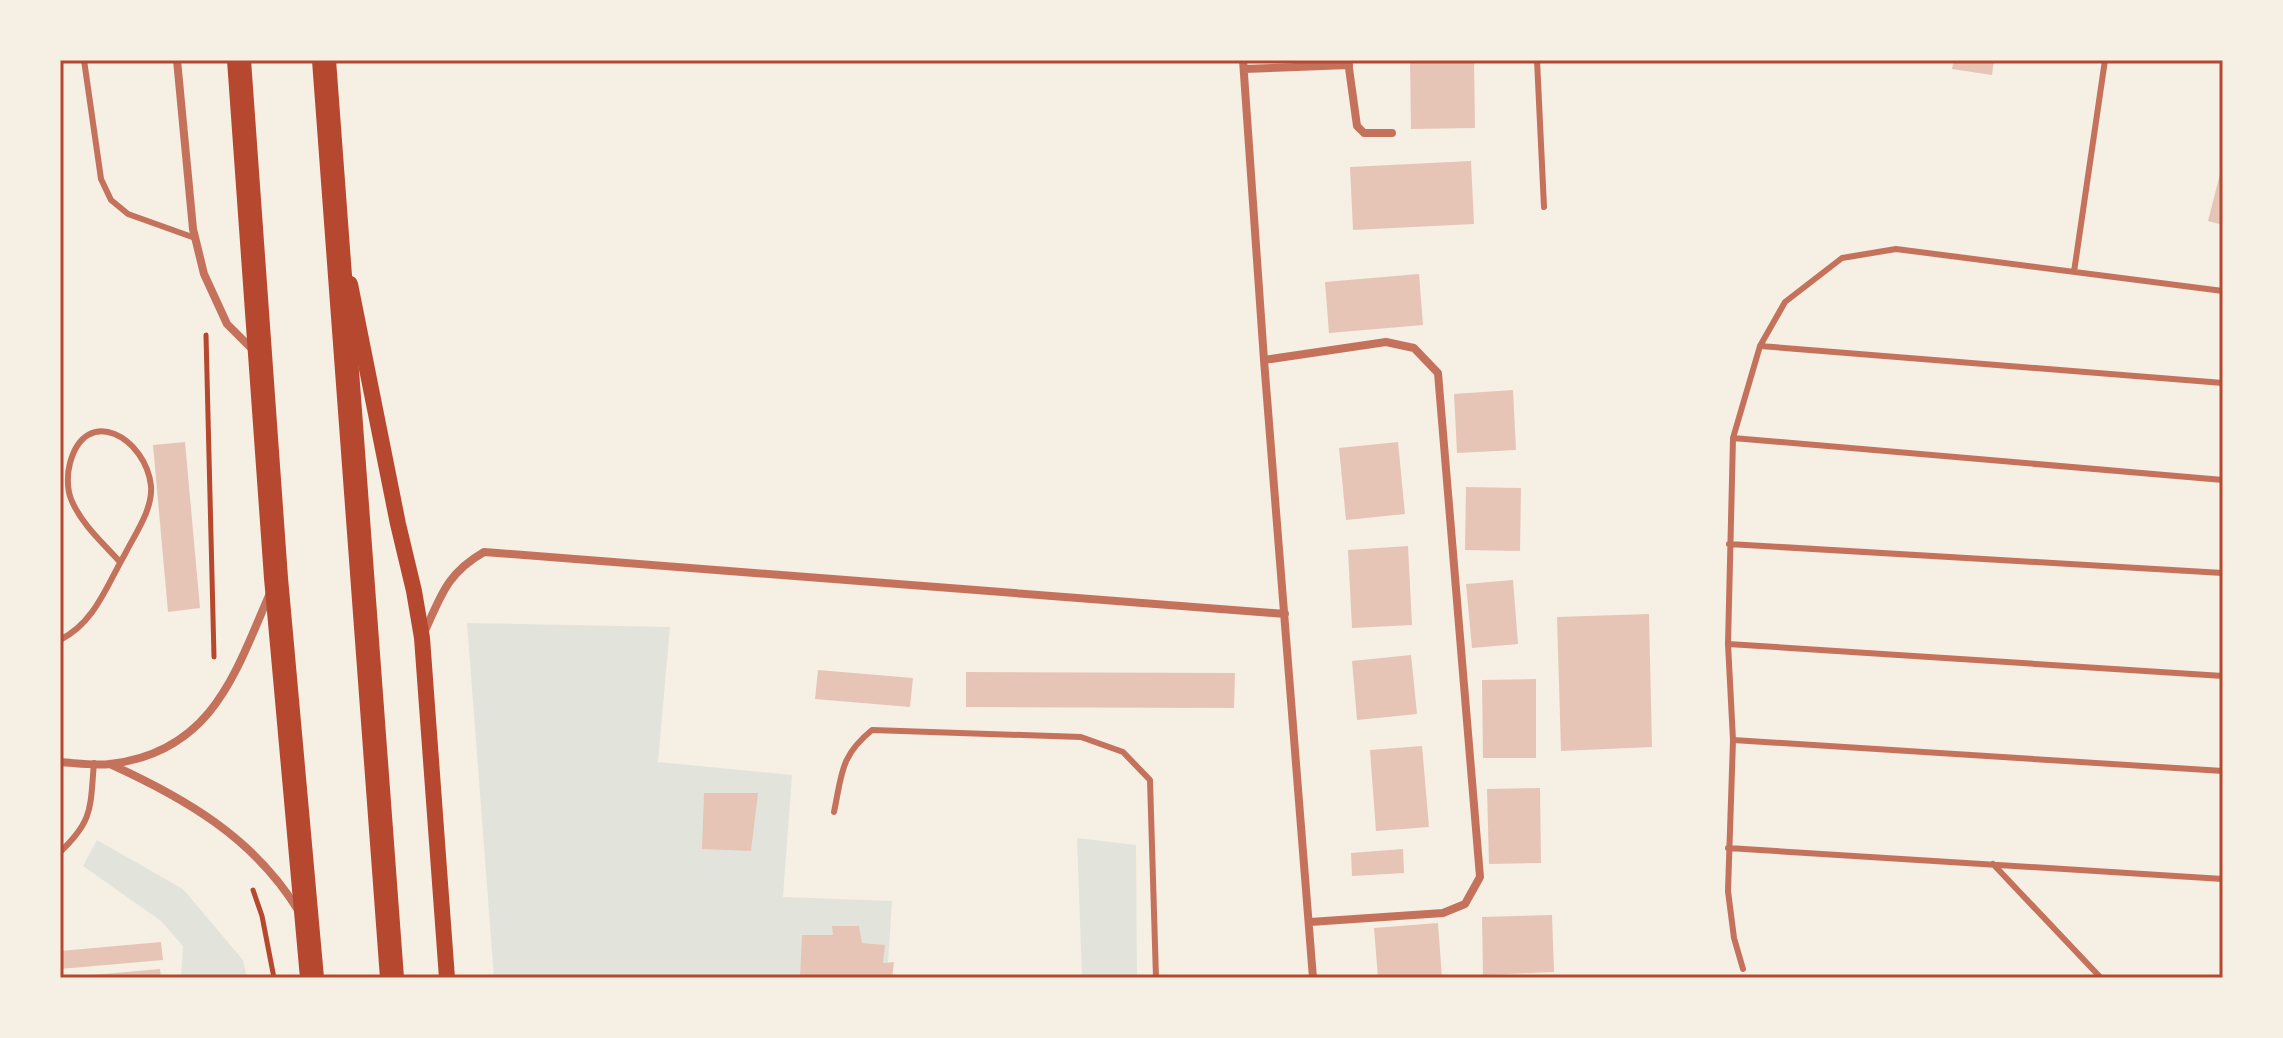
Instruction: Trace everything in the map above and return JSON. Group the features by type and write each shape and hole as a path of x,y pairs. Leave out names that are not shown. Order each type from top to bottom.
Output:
{"highway":[{"path":"239,60 276,578 312,978"},
{"path":"324,60 392,978"}],"main road":[{"path":"334,203 422,638 447,978"}],"street":[{"path":"177,60 195,238 204,274 227,324 260,356"},
{"path":"1313,978 1244,64 1348,62 1357,126 1364,133 1392,133"},
{"path":"1264,360 1386,342 1414,348 1438,373 1480,877 1465,904 1443,913 1310,922"},
{"path":"422,638 447,583 463,564 484,552 1285,614"},
{"path":"60,762 109,764 150,754 180,741 215,706 234,678 276,578"},
{"path":"109,764 158,786 201,811 235,836 275,878 307,926"}],"lane":[{"path":"84,60 101,179 111,200 128,214 195,238"},
{"path":"1537,60 1544,207"},
{"path":"2074,272 2105,60"},
{"path":"1743,969 1734,938 1728,891 1733,740 1728,644 1733,438 1760,346 1785,302 1842,258 1896,249 2223,291"},
{"path":"1760,346 2223,383"},
{"path":"60,640 77,631 93,613 144,520 151,487 144,463 131,442 115,433 92,432 75,446 68,471 70,496 79,516 120,562"},
{"path":"1733,438 2223,480"},
{"path":"1729,544 2223,573"},
{"path":"1728,644 2223,676"},
{"path":"834,812 844,764 853,745 872,730 1081,737 1123,752 1150,780 1156,978"},
{"path":"1733,740 2223,771"},
{"path":"60,852 83,828 90,814 94,763"},
{"path":"1728,848 2223,879"},
{"path":"1993,864 2101,978"}],"path":[{"path":"204,274 215,706"},
{"path":"235,836 262,916 274,978"}],"shaded area":[{"path":"467,623 670,627 658,762 792,775 783,897 892,901 887,978 494,978"},
{"path":"1077,838 1136,845 1137,978 1082,978"},
{"path":"97,840 183,889 243,960 247,978 181,978 183,946 161,921 83,866"}],"building":[{"path":"1410,60 1474,60 1475,128 1411,129"},
{"path":"1954,60 1994,60 1992,75 1952,69"},
{"path":"1471,161 1474,224 1353,230 1350,167"},
{"path":"2223,166 2223,225 2208,221"},
{"path":"1419,274 1423,325 1329,333 1325,282"},
{"path":"1513,390 1516,450 1457,453 1454,394"},
{"path":"185,442 200,608 168,612 153,445"},
{"path":"1398,442 1405,514 1346,520 1339,448"},
{"path":"1466,487 1521,488 1520,551 1465,550"},
{"path":"1408,546 1412,625 1352,628 1348,550"},
{"path":"1513,580 1518,644 1472,648 1466,584"},
{"path":"1649,614 1652,747 1561,751 1557,617"},
{"path":"1411,655 1417,714 1357,720 1352,661"},
{"path":"818,670 913,678 910,707 815,699"},
{"path":"966,672 1235,673 1234,708 966,707"},
{"path":"1536,679 1536,758 1483,758 1482,680"},
{"path":"1422,746 1429,827 1376,831 1370,750"},
{"path":"1540,788 1541,863 1489,864 1487,789"},
{"path":"704,793 758,793 751,851 702,849"},
{"path":"1403,849 1404,873 1352,876 1351,853"},
{"path":"1552,915 1554,972 1483,975 1482,917"},
{"path":"1438,923 1442,978 1378,978 1374,928"},
{"path":"832,926 859,926 862,943 885,945 883,963 894,962 892,978 800,978 802,935 833,935"},
{"path":"161,942 163,960 60,969 60,951"},
{"path":"160,969 161,978 81,978 81,976"}]}
